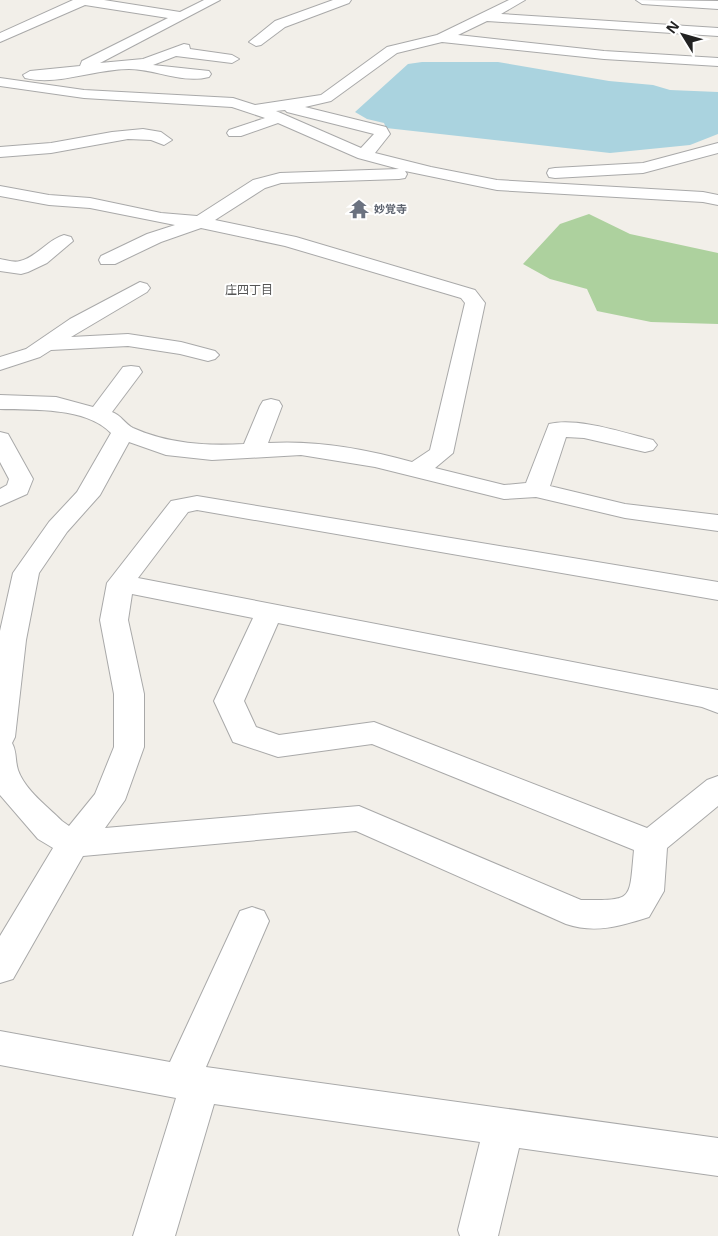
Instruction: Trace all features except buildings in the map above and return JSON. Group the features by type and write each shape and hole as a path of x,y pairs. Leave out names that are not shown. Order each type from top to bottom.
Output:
{"street":[{"path":"0,38 83,0 182,16"},
{"path":"88,69 87,64 214,0"},
{"path":"256,42 280,24 345,0"},
{"path":"283,112 326,98 392,50 442,38 519,0"},
{"path":"642,0 718,5"},
{"path":"486,17 718,32"},
{"path":"442,38 604,54 718,62"},
{"path":"0,75 60,74 88,69 133,65 179,50 232,59"},
{"path":"133,65 174,73 204,74"},
{"path":"0,82 84,94 213,100 253,109 283,112 364,155 430,172 497,185 702,197 718,200"},
{"path":"235,133 292,109 380,130 382,134 364,155"},
{"path":"0,152 37,150 124,135 141,134 160,137 164,140"},
{"path":"16,135 34,140 37,150"},
{"path":"497,185 550,174 643,168 718,148"},
{"path":"13,168 28,159 37,150"},
{"path":"108,260 154,238 200,222 259,184 280,178 430,172"},
{"path":"0,208 8,192 49,200 90,203 161,218 200,222 289,241 468,294 475,303 441,453 416,471"},
{"path":"0,265 21,268 40,259 64,241"},
{"path":"0,364 33,353 77,323 140,288"},
{"path":"47,344 128,340 181,348 208,355"},
{"path":"98,415 131,372"},
{"path":"0,402 56,404 98,415 110,419 123,432 166,448 212,453 254,449 301,448 378,460 504,492 536,490 625,511 718,523"},
{"path":"254,449 271,406"},
{"path":"536,490 557,429 584,431 645,445"},
{"path":"0,737 12,640 26,573 58,528 88,495 97,475 123,432"},
{"path":"0,438 21,479 18,489 0,499"},
{"path":"0,968 73,844 109,800 129,747 129,694 114,620 120,583 180,506 197,502 718,591"},
{"path":"120,583 701,696 718,703"},
{"path":"269,612 228,701 244,734 278,746 374,734 651,843"},
{"path":"0,750 2,769 14,790 50,830 73,844 359,818 578,914 616,914 638,906 647,891 651,843 718,788"},
{"path":"154,1235 191,1082 252,920"},
{"path":"0,1048 191,1082 718,1158"},
{"path":"479,1230 504,1127"}],"green space":[{"path":"589,214 630,234 718,253 718,324 651,322 597,311 587,289 550,279 523,264 560,224"}],"water":[{"path":"422,62 498,62 609,81 653,85 670,90 718,92 718,134 690,145 610,153 386,128 384,123 367,119 355,112 408,64"}],"place":[{"name":"妙覚寺","path":"359,209"}],"district":[{"name":"庄四丁目","path":"249,290"}]}
